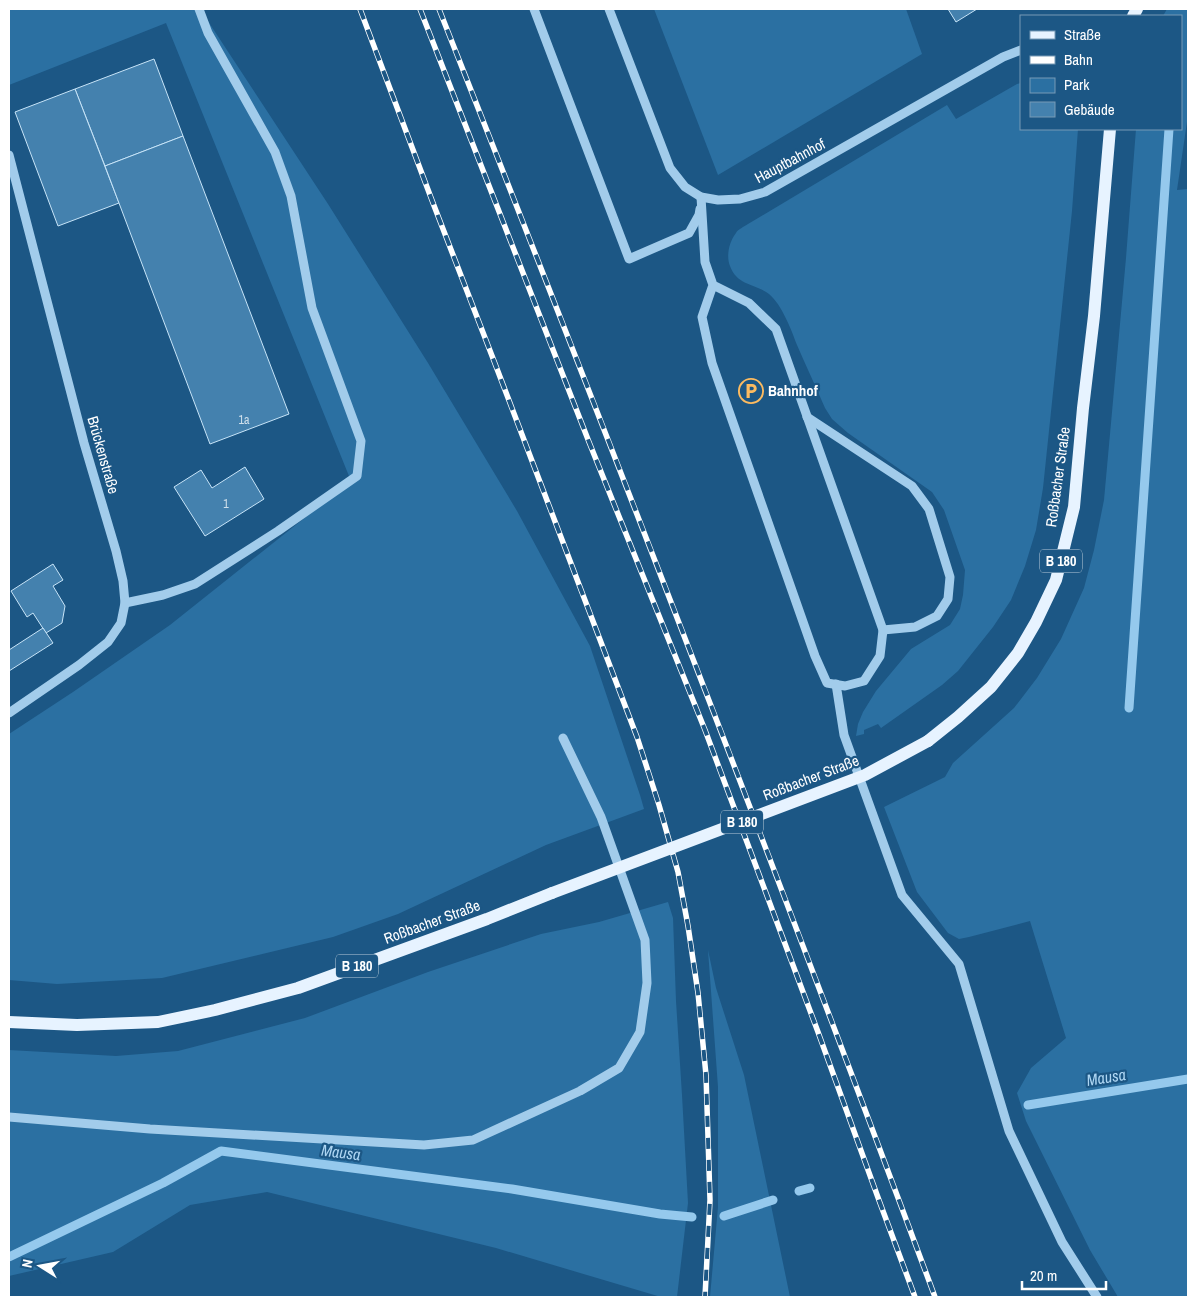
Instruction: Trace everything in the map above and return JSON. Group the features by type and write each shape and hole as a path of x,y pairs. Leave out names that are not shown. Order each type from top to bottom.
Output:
{"main road":[{"name":"Roßbacher Straße","path":"9,1022 77,1025 158,1022 215,1010 298,988 487,919 865,775 928,741 958,717 991,687 1018,653 1036,622 1056,580 1074,507 1094,316 1110,130"}],"street":[{"path":"125,603 163,595 195,584 278,531 357,476 361,441 312,308 291,196 275,152 208,33 199,9"},
{"path":"534,9 629,259 689,233 699,215 702,197"},
{"name":"Hauptbahnhof","path":"609,9 670,168 686,187 702,197 718,200 740,200 765,192 1003,57 1020,50"},
{"name":"Brückenstraße","path":"9,155 84,443 116,551 123,581 125,603 121,623 108,642 79,665 9,713"},
{"path":"702,197 705,262 713,285 702,318 712,363 827,683 845,686 864,680 880,656 883,630 776,328 749,303 713,285"},
{"path":"807,417 912,486 929,509 950,577 948,599 937,616 915,627 883,630"},
{"path":"836,684 844,735 902,895 959,964 1009,1131 1062,1242 1098,1297"},
{"path":"9,1117 150,1129 424,1146 473,1140 580,1091 619,1068 640,1032 647,983 645,940 601,817 563,738"}],"green space":[{"path":"9,9 200,9 328,204 428,363 517,511 590,646 644,809 546,845 398,914 333,937 162,978 57,984 9,980 9,734 170,625 351,481 166,23 9,85"},
{"path":"654,9 906,9 922,54 718,175"},
{"path":"1167,9 1188,9 1188,115 1177,190 1188,189 1188,1297 1118,1297 1090,1250 1026,1121 1017,1093 1031,1068 1066,1038 1030,921 959,939 948,933 917,892 884,807 945,777 953,763 1014,708 1037,678 1061,639 1084,588 1104,500 1136,130 1182,130 1182,15 1164,15"},
{"path":"1020,83 1020,130 1078,130 1072,211 1043,488 1036,530 1025,566 1011,600 993,627 958,671 942,685 881,728 878,724 864,730 864,734 856,736 863,712 876,691 911,649 950,625 960,609 965,570 944,510 932,492 848,433 832,419 825,408 789,325 774,299 764,291 742,281 733,273 728,258 730,245 741,228 947,105 956,119"},
{"path":"668,902 673,918 688,1203 677,1297 661,1297 496,1248 267,1192 190,1205 113,1252 9,1276 9,1050 116,1056 178,1051 305,1018 428,972 541,934 599,922"},
{"path":"708,950 716,988 744,1075 790,1297 710,1297 718,1207 718,1087"}],"building":[{"path":"948,9 977,9 956,22"},
{"path":"154,59 183,136 105,166 75,89"},
{"path":"75,89 119,203 58,226 15,112"},
{"path":"183,136 289,414 210,444 105,166"},
{"path":"245,467 264,499 205,536 174,487 201,470 212,488"},
{"path":"53,564 63,580 53,586 65,606 62,623 46,633 33,613 27,617 11,591"},
{"path":"43,628 53,643 9,671 9,650"}],"waterway":[{"path":"1129,708 1169,130"},
{"name":"Mausa","path":"1028,1105 1188,1079"},
{"name":"Mausa","path":"9,1257 163,1183 221,1151 512,1189 660,1214 692,1217"},
{"name":"Mausa","path":"799,1191 810,1188"},
{"name":"Mausa","path":"724,1216 773,1200"}],"railway":[{"path":"360,9 637,737 678,872 698,993 706,1075 710,1200 705,1297"},
{"path":"420,9 589,442 705,730 915,1297"},
{"path":"439,9 690,652 814,974 935,1297"}],"place":[{"name":"Bahnhof","path":"751,391"}]}
